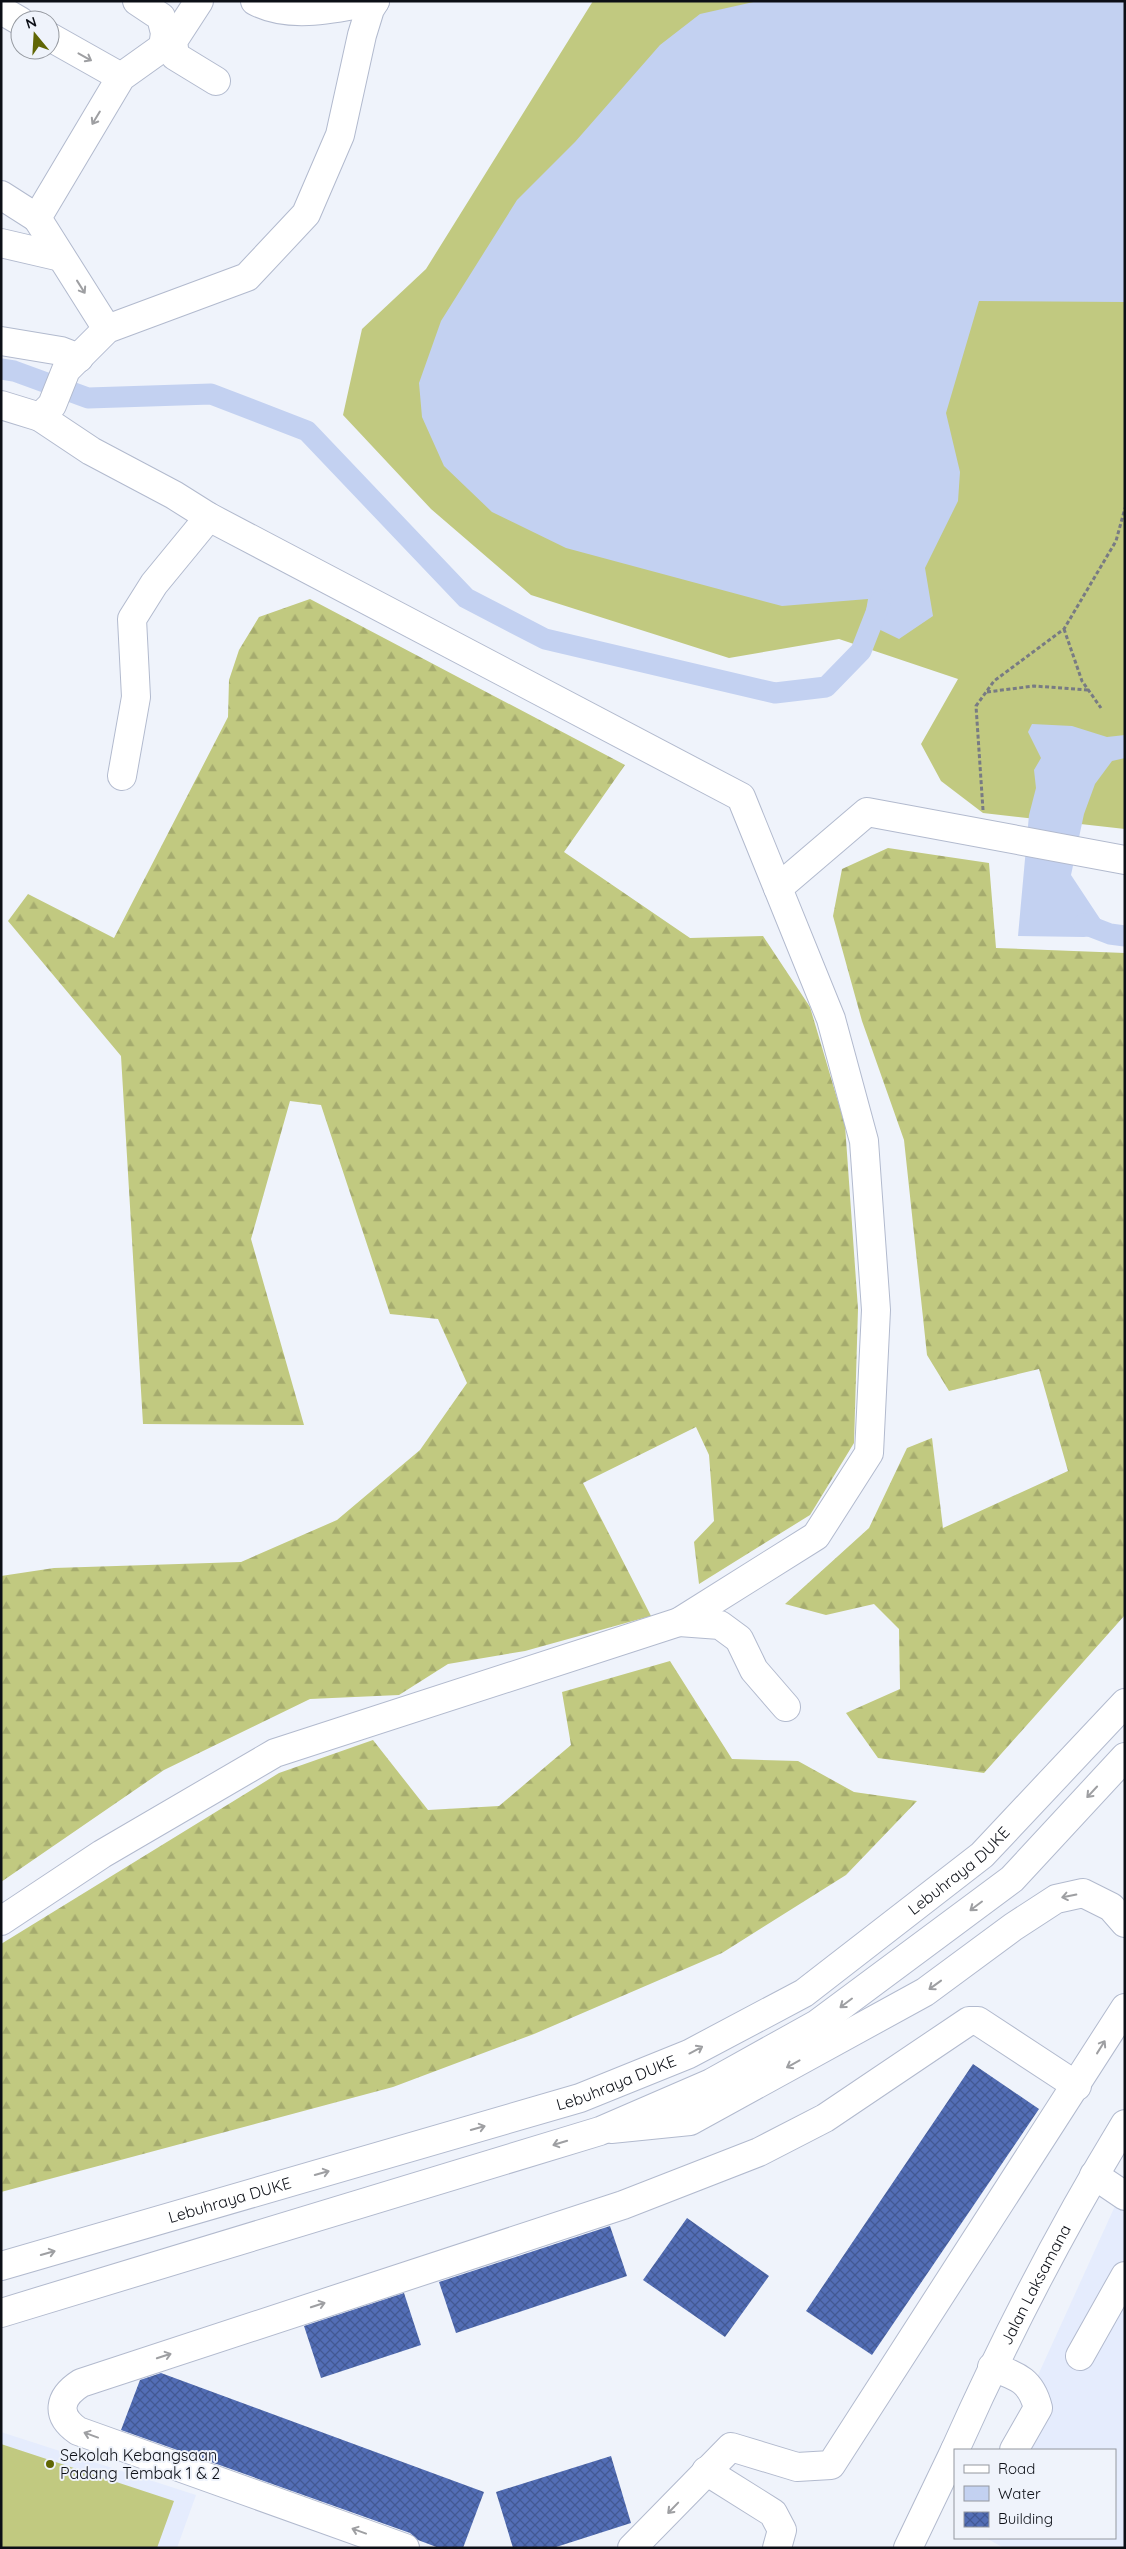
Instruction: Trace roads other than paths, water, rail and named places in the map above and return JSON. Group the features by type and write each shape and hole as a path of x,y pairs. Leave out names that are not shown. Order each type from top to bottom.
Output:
{"main road":[{"path":"37,218 121,76 163,47 164,33 161,17 137,1"},
{"path":"200,1 173,41 175,56 216,81"},
{"path":"255,1 280,10 325,10 375,1"},
{"path":"46,411 73,364 107,329 247,277 306,214 340,135 358,52 367,18 375,1"},
{"path":"325,10 349,36 358,52"},
{"path":"60,42 121,76"},
{"path":"1,195 37,218 107,329"},
{"path":"1,243 61,257"},
{"path":"1,341 61,351 73,364"},
{"path":"1,405 46,411 91,450 174,494 210,517 742,797 831,1019 864,1140 876,1310 869,1454 816,1536 679,1622 275,1753 102,1854 1,1921"},
{"path":"122,776 136,697 132,619 154,584 210,517"},
{"path":"778,888 867,812 1115,858"},
{"path":"679,1622 720,1625 738,1639 754,1670 786,1707"},
{"name":"Lebuhraya DUKE","path":"1,2266 580,2098 688,2054 804,1993 982,1855 1125,1703"},
{"path":"1,2313 600,2131 711,2083 817,2024 1012,1879 1125,1757"},
{"path":"600,2131 690,2121 925,1992 1013,1927 1056,1899 1084,1893 1111,1907 1125,1923"},
{"path":"632,2548 674,2508 706,2471 731,2447 797,2468 831,2465 1125,2008"},
{"path":"405,2548 78,2431 69,2425 62,2411 64,2400 70,2390 81,2383 623,2205 759,2152 825,2118 969,2021 978,2021 1076,2086"},
{"name":"Jalan Laksamana","path":"955,2449 992,2367 1094,2175 1125,2124"},
{"path":"1094,2175 1125,2196"},
{"path":"1080,2356 1125,2276"},
{"path":"992,2367 1016,2376 1034,2392 1038,2408 1015,2449"},
{"name":"Jalan Laksamana","path":"908,2548 954,2452"},
{"path":"706,2471 773,2513 782,2530 777,2548"}],"water":[{"path":"758,1 1125,1 1125,302 979,301 946,413 960,472 958,501 925,568 933,616 899,639 864,622 868,599 782,606 566,548 492,512 444,466 422,417 419,383 441,321 517,200 575,142 660,45 700,14"},
{"path":"1032,724 1072,726 1107,737 1125,735 1125,758 1112,761 1095,784 1084,814 1071,875 1110,934 1084,937 1018,936 1029,815 1036,788 1034,770 1041,758 1028,732"}],"waterway":[{"path":"1,369 14,371 88,398 211,394 307,431 466,598 545,639 775,693 826,687 861,651 881,600"},
{"path":"1084,924 1110,934 1125,936"}],"place":[{"name":"Sekolah Kebangsaan Padang Tembak 1 & 2","path":"50,2464"}]}
